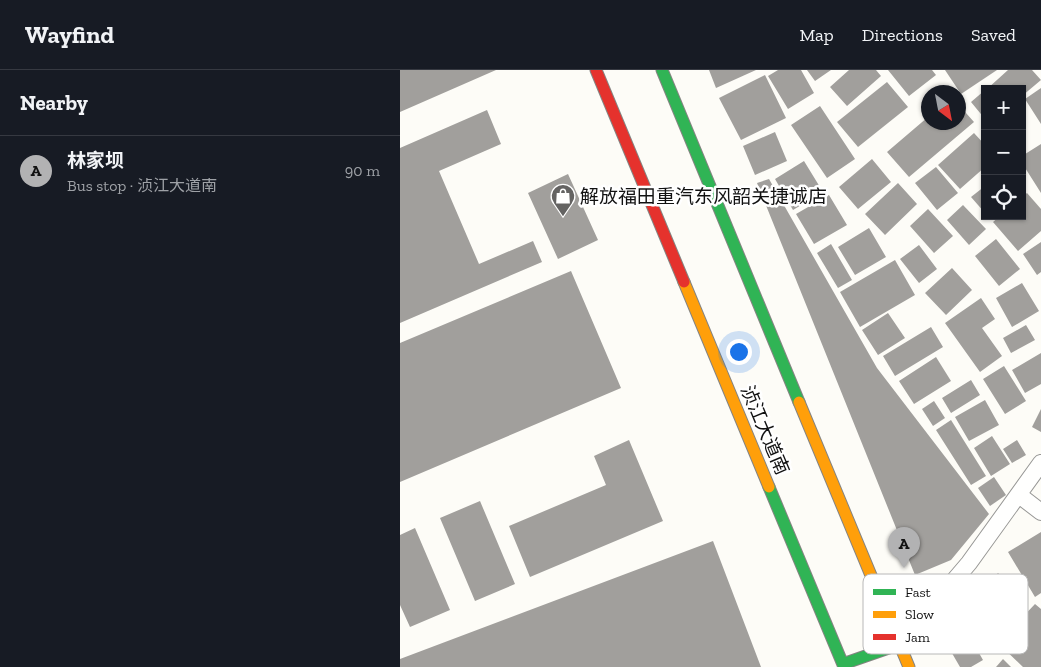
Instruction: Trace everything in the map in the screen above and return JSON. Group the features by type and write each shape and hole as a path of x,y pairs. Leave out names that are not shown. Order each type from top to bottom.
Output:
{"main road":[{"name":"浈江大道南","path":"596,70 844,666 875,654"},
{"path":"662,70 871,574"},
{"path":"904,654 909,667"}],"street":[{"path":"960,574 1041,463"},
{"path":"1019,495 1041,512"}],"building":[{"path":"400,70 496,70 400,112"},
{"path":"709,70 756,70 716,88"},
{"path":"778,70 801,70 814,93 788,109 768,76"},
{"path":"807,70 831,70 815,81"},
{"path":"849,70 876,70 881,76 847,106 830,87"},
{"path":"888,70 932,70 936,75 909,96"},
{"path":"945,70 997,70 966,91 966,85 955,85"},
{"path":"1008,70 1032,70 1041,80 1026,93 1026,85 991,85"},
{"path":"765,75 786,118 741,140 719,98"},
{"path":"887,82 908,107 858,147 837,122"},
{"path":"1041,88 1041,124 1026,101 1026,98"},
{"path":"981,93 981,114 971,102"},
{"path":"820,106 855,159 827,178 791,125"},
{"path":"487,110 501,144 439,171 479,264 533,241 542,262 400,323 400,148"},
{"path":"966,113 974,122 966,129"},
{"path":"921,123 921,130 965,130 909,177 887,152"},
{"path":"775,132 787,161 755,175 743,146"},
{"path":"974,133 981,141 981,171 960,189 938,165"},
{"path":"1041,144 1041,193 1026,169 1026,153"},
{"path":"872,159 891,182 858,209 839,187"},
{"path":"804,161 823,192 793,210 775,179"},
{"path":"936,167 958,193 937,210 915,183"},
{"name":"解放福田重汽东风韶关捷诚店","path":"568,174 598,240 558,259 528,193"},
{"path":"769,179 877,368 989,514 951,560 915,574 757,183"},
{"path":"898,183 917,204 885,235 865,214"},
{"path":"981,189 981,208 971,197"},
{"path":"1026,194 1041,209 1041,231 1018,251 993,222 995,220 1026,220"},
{"path":"829,195 847,225 814,244 796,214"},
{"path":"963,205 986,229 969,245 947,220"},
{"path":"928,209 953,236 934,253 910,226"},
{"path":"869,228 886,257 855,275 838,247"},
{"path":"996,239 1020,269 999,286 975,256"},
{"path":"1041,242 1041,272 1037,275 1023,254"},
{"path":"831,244 852,280 838,288 817,253"},
{"path":"919,245 937,269 919,283 900,259"},
{"path":"895,260 915,295 860,327 840,292"},
{"path":"952,268 972,290 946,315 925,293"},
{"path":"571,271 621,388 400,482 400,343"},
{"path":"1022,283 1039,311 1012,327 996,298"},
{"path":"981,298 995,319 982,328 1002,356 980,372 945,323"},
{"path":"888,313 905,338 878,355 862,330"},
{"path":"1026,325 1035,340 1011,353 1003,338"},
{"path":"931,327 943,347 895,376 883,356"},
{"path":"1041,353 1041,384 1025,393 1012,370"},
{"path":"936,357 951,381 914,404 899,381"},
{"path":"1004,366 1026,401 1005,414 983,379"},
{"path":"971,380 980,395 951,413 942,398"},
{"path":"985,400 999,425 969,441 955,417"},
{"path":"934,401 945,418 933,426 922,409"},
{"path":"1041,409 1041,432 1032,427"},
{"path":"951,420 986,476 971,485 936,430"},
{"path":"992,436 1010,464 991,476 974,448"},
{"path":"629,440 663,521 530,577 509,526 606,485 594,456"},
{"path":"1017,440 1026,455 1012,463 1003,449"},
{"path":"994,477 1006,495 990,506 978,488"},
{"path":"480,501 515,584 475,601 440,518"},
{"path":"415,528 450,610 410,627 400,605 400,535"},
{"path":"1041,532 1041,593 1035,597 1028,585 1028,574 1021,574 1008,552"},
{"path":"713,541 761,667 400,667 400,659"},
{"path":"1035,604 1041,609 1041,667 1023,667 1009,654 1028,654 1028,611"},
{"path":"952,654 980,654 983,660 971,667 960,667"},
{"path":"1003,659 1011,667 996,667"}],"traffic: fast":[{"path":"662,70 799,402"},
{"path":"769,487 844,667"},
{"path":"843,664 872,654"}],"traffic: slow":[{"path":"684,282 769,487"},
{"path":"799,402 870,574"},
{"path":"904,654 909,667"}],"traffic: jam":[{"path":"596,70 684,282"}],"place":[{"name":"解放福田重汽东风韶关捷诚店","path":"563,217"},
{"name":"林家坝","path":"904,568"}]}
